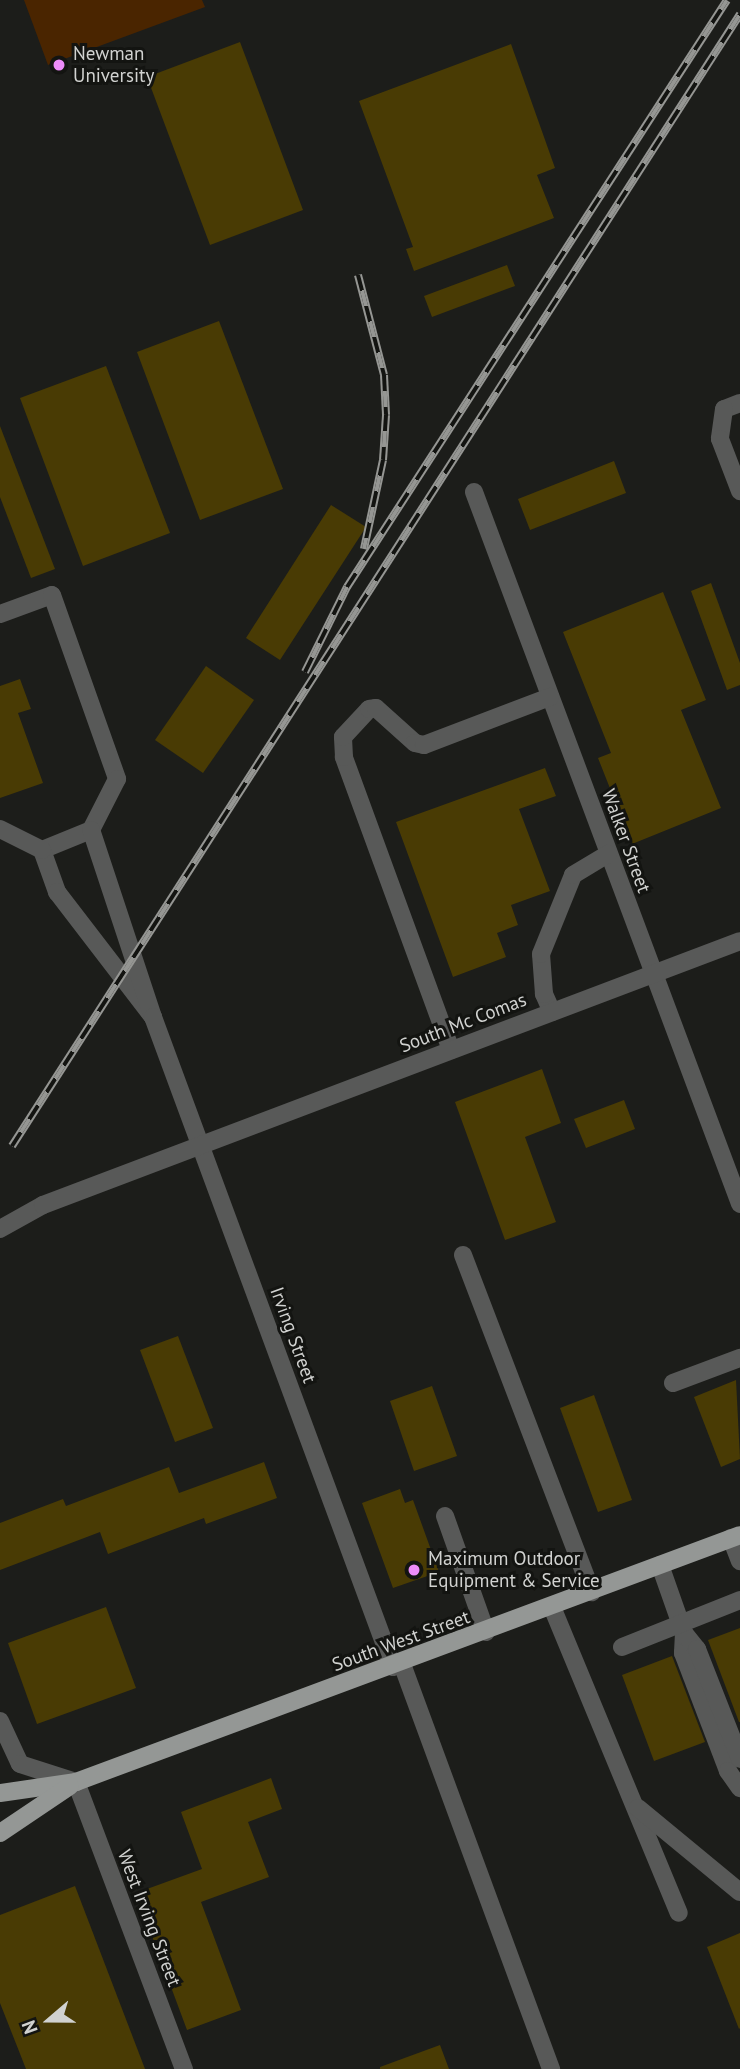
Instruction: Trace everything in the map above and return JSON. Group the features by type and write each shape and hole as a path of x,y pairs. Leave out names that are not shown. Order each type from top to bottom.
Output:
{"main road":[{"name":"South West Street","path":"0,1793 76,1782 398,1665 736,1537"},
{"name":"South West Street","path":"0,1833 76,1782"}],"street":[{"path":"740,403 724,409 720,439 737,473 740,491"},
{"name":"Walker Street","path":"474,492 740,1204"},
{"path":"0,614 52,595 117,779 91,831 42,850"},
{"path":"452,1050 344,757 343,737 369,709 376,708 415,743 424,745 550,697"},
{"path":"0,830 42,850 57,892 153,1017"},
{"name":"Irving Street","path":"91,831 153,1017 551,2069"},
{"path":"552,1012 544,994 541,954 573,875 608,853"},
{"name":"South Mc Comas","path":"0,1229 43,1205 740,941"},
{"path":"463,1255 592,1592"},
{"path":"673,1383 740,1358"},
{"path":"444,1516 486,1632"},
{"path":"736,1537 740,1561"},
{"path":"660,1565 683,1629 697,1649 740,1759"},
{"path":"622,1647 683,1629 740,1600"},
{"path":"552,1606 680,1913"},
{"path":"683,1629 683,1653 727,1771 739,1782"},
{"path":"0,1721 20,1764 76,1782"},
{"name":"West Irving Street","path":"76,1782 184,2069"},
{"path":"635,1806 740,1892"}],"shaded area":[{"path":"24,0 202,0 205,7 48,65"}],"building":[{"path":"240,42 303,210 210,245 147,77"},
{"path":"511,44 555,168 537,175 554,218 414,271 406,249 413,247 359,101"},
{"path":"507,265 515,286 432,317 424,296"},
{"path":"219,321 283,489 200,520 137,352"},
{"path":"106,366 170,533 83,566 20,398"},
{"path":"0,426 55,569 31,578 0,497"},
{"path":"614,461 626,493 530,530 518,499"},
{"path":"331,505 366,527 280,660 246,638"},
{"path":"711,583 740,663 740,685 727,690 691,591"},
{"path":"663,592 706,700 681,710 721,808 632,844 598,758 611,753 563,632"},
{"path":"206,666 254,700 203,773 155,740"},
{"path":"20,679 31,709 18,713 43,783 0,798 0,686"},
{"path":"545,768 556,796 519,809 550,891 511,905 518,925 497,933 506,957 453,977 396,822"},
{"path":"542,1069 561,1123 525,1137 556,1222 505,1240 455,1102"},
{"path":"624,1100 635,1129 586,1148 574,1119"},
{"path":"178,1336 213,1428 175,1442 140,1350"},
{"path":"736,1380 740,1459 721,1467 694,1397"},
{"path":"432,1386 457,1456 414,1471 390,1401"},
{"path":"594,1395 632,1500 598,1512 560,1408"},
{"path":"264,1462 277,1498 206,1524 204,1518 108,1554 100,1532 0,1570 0,1523 63,1499 66,1506 169,1467 179,1493"},
{"path":"400,1489 405,1503 413,1500 439,1572 393,1588 362,1503"},
{"path":"106,1607 136,1688 37,1724 8,1643"},
{"path":"740,1628 740,1722 739,1722 708,1640"},
{"path":"672,1656 705,1742 654,1761 622,1675"},
{"path":"271,1778 282,1809 248,1822 269,1877 201,1902 241,2010 187,2030 136,1893 202,1869 181,1812"},
{"path":"75,1886 145,2069 26,2069 0,2003 0,1915"},
{"path":"740,1933 740,2028 739,2029 707,1947"},
{"path":"440,2045 449,2069 380,2069 380,2067"}],"railway":[{"path":"305,672 347,587 727,0"},
{"path":"12,1146 740,14"},
{"path":"358,275 384,375 386,415 383,460 364,549"}],"place":[{"name":"Newman University","path":"59,65"},
{"name":"Maximum Outdoor Equipment & Service","path":"414,1570"}]}
